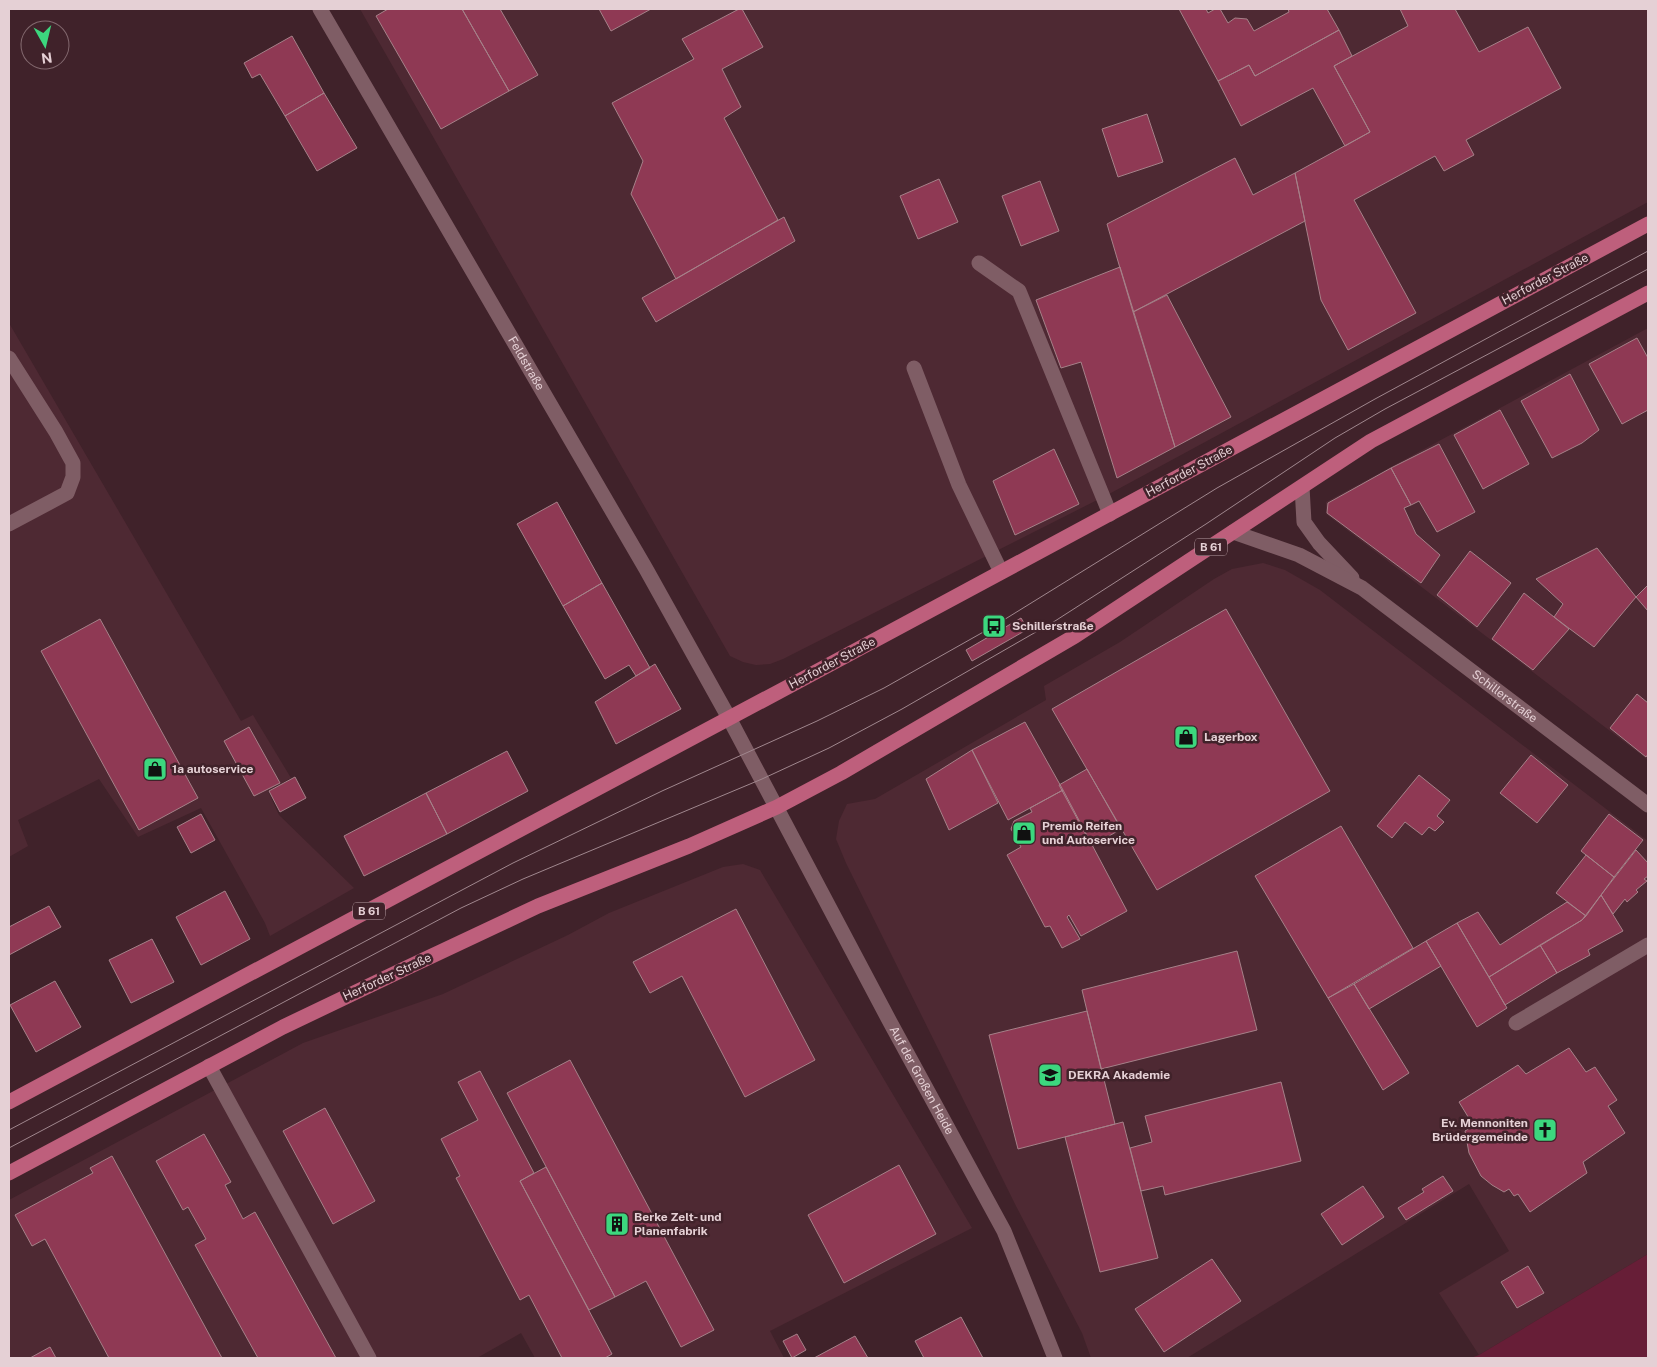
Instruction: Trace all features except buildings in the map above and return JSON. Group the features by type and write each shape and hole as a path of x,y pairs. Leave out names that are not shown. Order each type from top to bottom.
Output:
{"main road":[{"name":"Herforder Straße","path":"9,1102 1110,514 1648,224"},
{"name":"Herforder Straße","path":"9,1173 283,1027 538,906 689,846 777,808 841,773 1075,636 1371,441 1648,293"}],"street":[{"name":"Feldstraße","path":"325,10 646,569 729,718"},
{"path":"980,264 1019,291 1110,514"},
{"path":"9,358 73,462 73,478 67,493 9,524"},
{"path":"914,368 959,485 1001,572"},
{"name":"Schillerstraße","path":"1302,487 1304,522 1319,543 1362,588 1648,805"},
{"name":"Schillerstraße","path":"1234,532 1299,555 1362,588"},
{"path":"729,718 777,808"},
{"name":"Auf der Großen Heide","path":"777,808 890,1022 1004,1231 1055,1358"},
{"path":"1516,1023 1648,945"},
{"path":"209,1066 369,1358"}],"shaded area":[{"path":"360,9 1648,9 1648,202 1109,494 783,659 770,664 756,665 730,656"},
{"path":"9,323 241,721 253,715 291,778 268,791 279,815 354,888 270,936 265,923 201,808 138,837 99,779 18,820 28,846 9,857"},
{"path":"1648,328 1648,760 1326,514 1326,502"},
{"path":"1263,563 1285,570 1320,590 1648,841 1648,1254 1479,1355 1439,1293 1509,1251 1469,1184 1187,1358 1091,1358 1082,1333 1016,1206 846,863 836,839 839,821 847,804 875,799 1046,700 1044,686 1120,642 1214,579 1232,569"},
{"path":"743,864 760,870 972,1228 770,1331 784,1358 535,1358 521,1333 477,1358 9,1358 9,1200 303,1043 443,994 568,935 609,913 723,867"},
{"path":"1648,1254 1648,1358 1471,1358 1479,1355"}],"tram line":[{"path":"9,1130 513,863 662,791 817,721 884,688 994,626 1217,488 1375,399 1648,251"},
{"path":"9,1148 461,908 523,879 762,779 829,748 902,709 1055,621 1335,438 1385,409 1648,269"}],"place":[{"name":"Schillerstraße","path":"994,626"},
{"name":"Lagerbox","path":"1186,737"},
{"name":"1a autoservice","path":"155,769"},
{"name":"Premio Reifen und Autoservice","path":"1024,833"},
{"name":"DEKRA Akademie","path":"1050,1075"},
{"name":"Ev. Mennoniten Brüdergemeinde","path":"1545,1130"},
{"name":"Berke Zelt- und Planenfabrik","path":"617,1224"}]}
